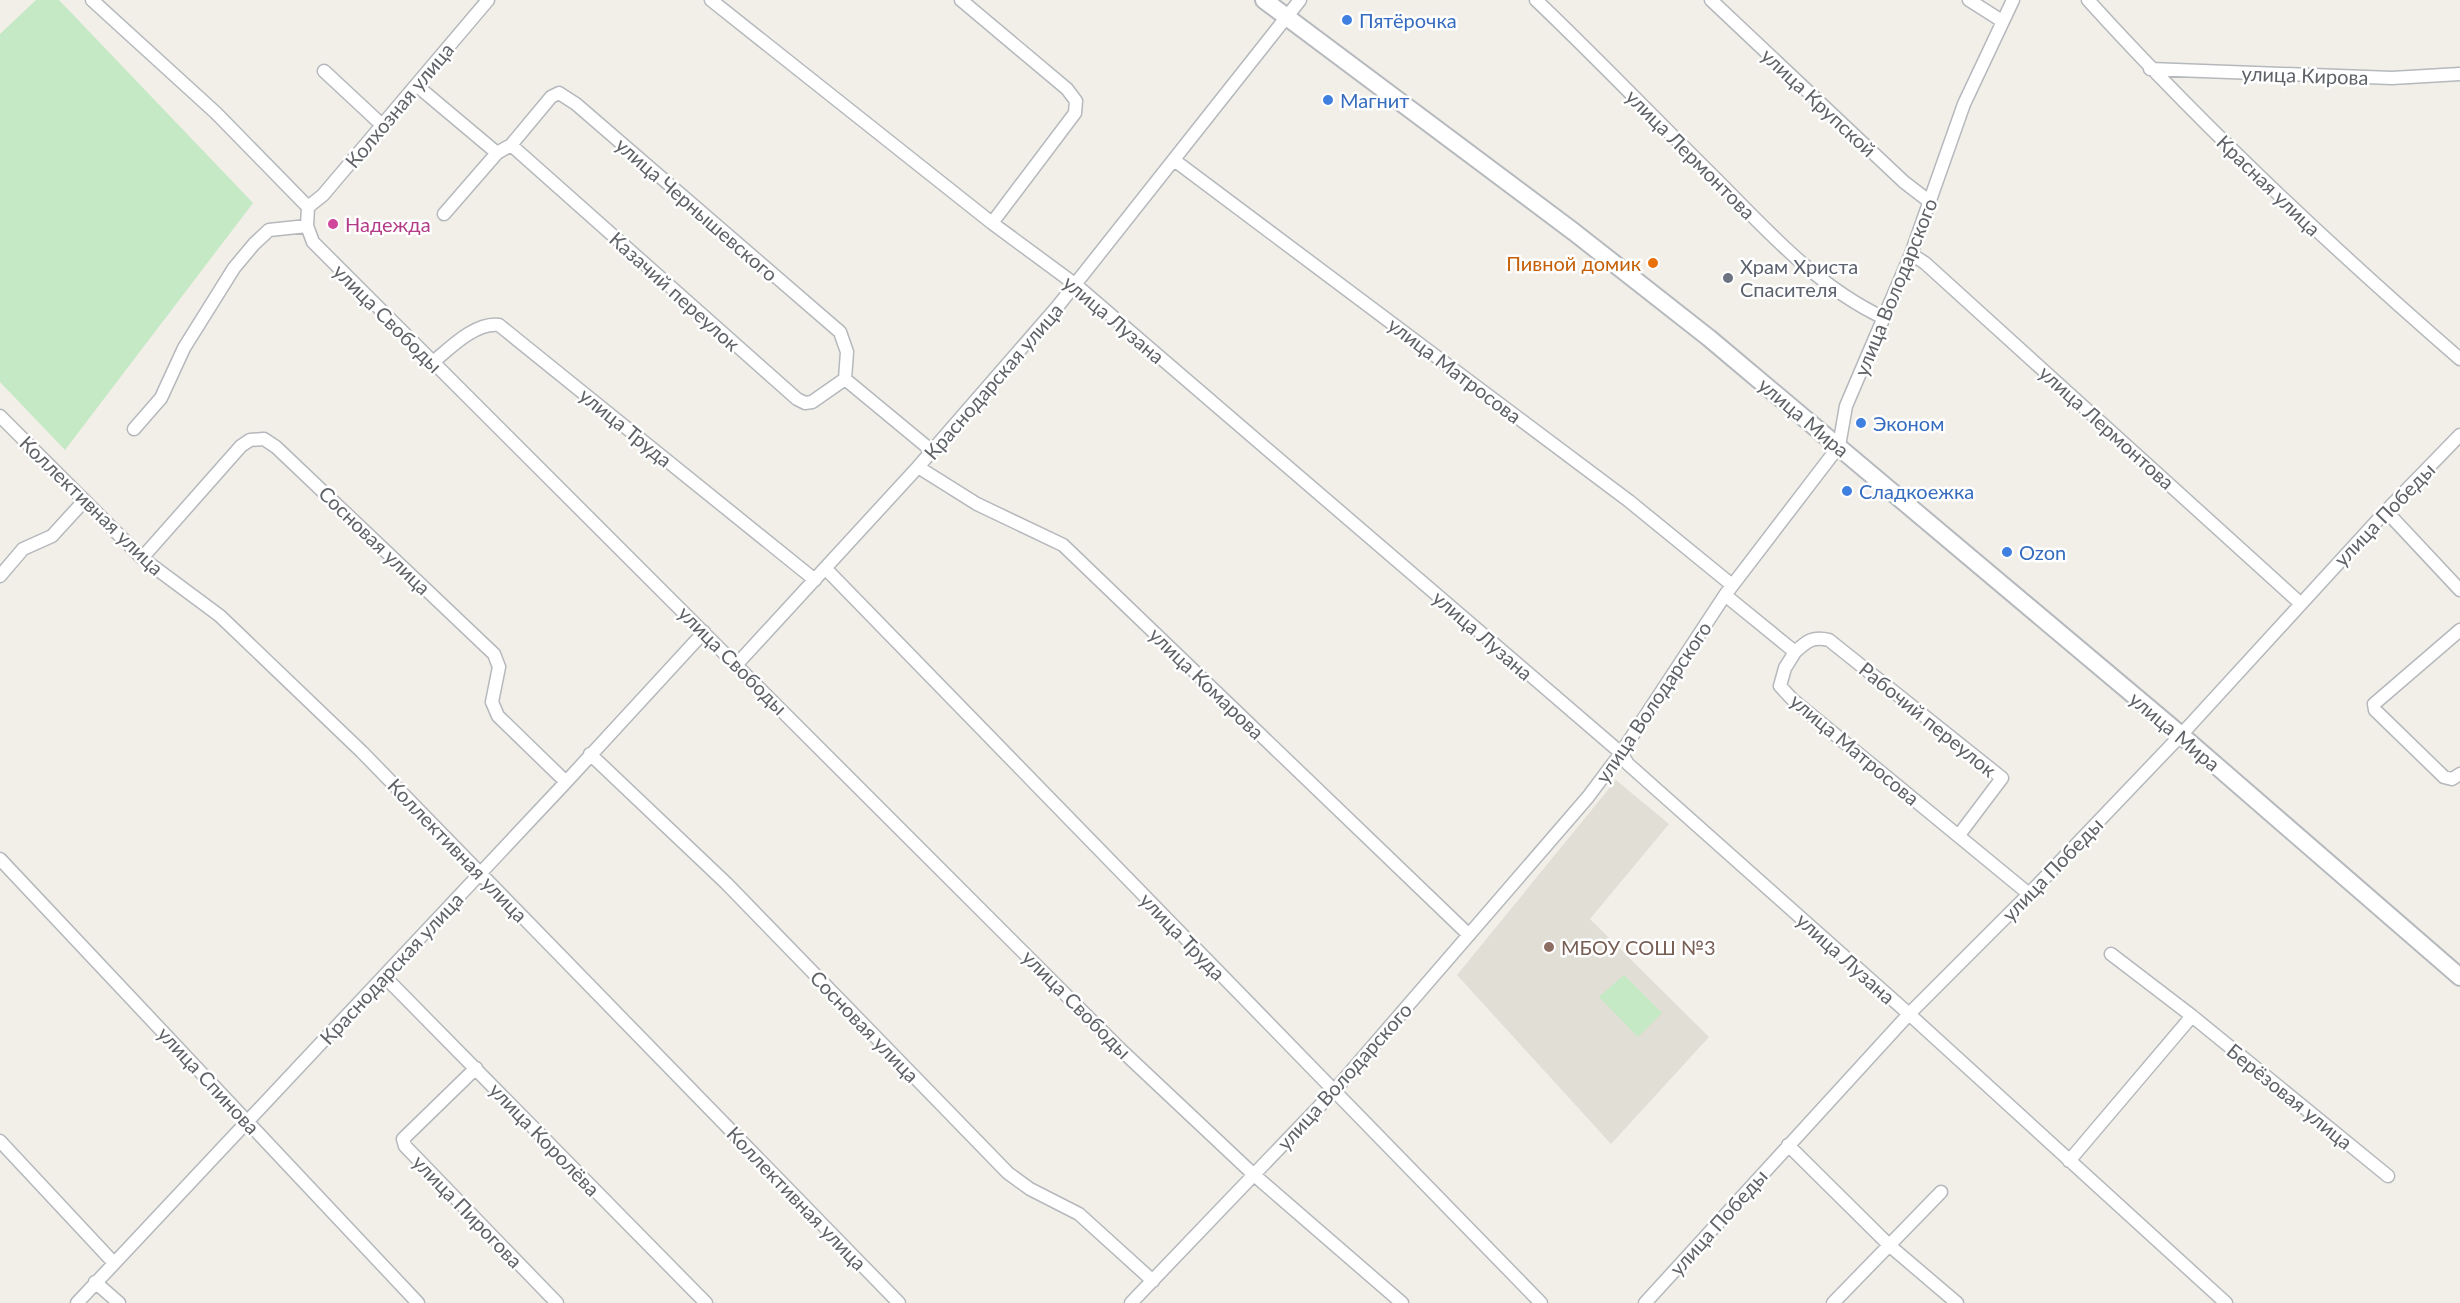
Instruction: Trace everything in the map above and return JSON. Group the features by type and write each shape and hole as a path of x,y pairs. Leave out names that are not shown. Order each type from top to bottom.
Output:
{"main road":[{"name":"улица Мира","path":"1264,0 1592,246 1708,338 2181,735 2460,977"}],"street":[{"path":"92,0 216,113 308,207"},
{"name":"Колхозная улица","path":"308,207 323,195 488,0"},
{"name":"улица Лузана","path":"711,0 992,223 1076,285 1621,753 1628,764 1909,1014 2226,1303"},
{"path":"961,0 1067,89 1076,101 1075,113 992,223"},
{"name":"Краснодарская улица","path":"737,664 918,467 1076,285 1300,0"},
{"name":"улица Лермонтова","path":"1536,0 1604,65 1798,261 1866,309 1884,318"},
{"name":"улица Крупской","path":"1711,0 1904,182 1930,202"},
{"path":"1969,0 2002,21"},
{"name":"улица Володарского","path":"1131,1303 1334,1091 1588,797 1621,753 1728,590 1839,446 1846,406 1911,254 1964,104 2013,0"},
{"name":"Красная улица","path":"2088,0 2150,69 2342,256 2460,359"},
{"name":"улица Кирова","path":"2150,69 2391,78 2460,74"},
{"path":"324,71 382,125"},
{"path":"416,85 497,153"},
{"name":"улица Чернышевского","path":"444,214 497,153 511,145 551,97 560,93 576,104 840,332 847,352 845,379"},
{"name":"Казачий переулок","path":"511,145 796,399 805,403 812,402 845,379"},
{"name":"улица Матросова","path":"1174,160 1620,494 1795,652 1785,668 1780,686 1792,700 2029,894"},
{"name":"улица Свободы","path":"308,207 308,226 313,242 432,363 737,664 1119,1047 1253,1174 1402,1303"},
{"path":"134,429 161,398 184,348 234,268 254,244 269,230 308,226"},
{"name":"улица Лермонтова","path":"1911,254 1934,270 2300,603"},
{"name":"улица Труда","path":"432,363 477,329 488,324 499,325 815,580"},
{"path":"845,379 932,451"},
{"name":"Коллективная улица","path":"0,416 142,558 238,631 362,752 899,1303"},
{"name":"улица Победы","path":"1645,1303 1909,1014 2029,894 2181,735 2300,603 2460,435"},
{"name":"Сосновая улица","path":"142,558 241,446 250,440 264,439 276,447 494,654 499,667 492,702 498,716 566,782"},
{"name":"улица Комарова","path":"918,467 977,504 1063,545 1469,935"},
{"path":"0,576 23,549 52,536 84,501"},
{"path":"2386,511 2460,590"},
{"name":"улица Труда","path":"825,568 1541,1303"},
{"path":"2460,630 2374,704 2375,710 2444,777 2452,779 2460,774"},
{"name":"Краснодарская улица","path":"76,1303 481,873 704,632"},
{"name":"Рабочий переулок","path":"1795,652 1807,641 1817,637 1829,640 2002,778 1959,835"},
{"name":"Сосновая улица","path":"590,754 726,883 1008,1173 1030,1189 1079,1214 1153,1281"},
{"name":"улица Спинова","path":"0,859 418,1303"},
{"name":"Берёзовая улица","path":"2111,954 2192,1016 2388,1176"},
{"name":"улица Королёва","path":"384,976 706,1303"},
{"path":"2069,1161 2192,1016"},
{"name":"улица Пирогова","path":"476,1068 403,1139 405,1146 557,1303"},
{"path":"0,1141 113,1262"},
{"path":"1788,1145 1890,1246 1957,1303"},
{"path":"1833,1303 1941,1192"},
{"path":"95,1282 119,1303"}],"shaded area":[{"name":"МБОУ СОШ №3","path":"1616,780 1669,824 1590,919 1709,1037 1611,1144 1457,975"}],"green space":[{"path":"36,0 59,0 253,203 65,450 0,382 0,34"},
{"path":"1624,975 1662,1013 1638,1037 1599,997"}],"place":[{"name":"Пятёрочка","path":"1347,20"},
{"name":"Магнит","path":"1328,100"},
{"name":"Надежда","path":"333,224"},
{"name":"Пивной домик","path":"1653,263"},
{"name":"Храм Христа Спасителя","path":"1728,278"},
{"name":"Эконом","path":"1861,423"},
{"name":"Сладкоежка","path":"1847,491"},
{"name":"Ozon","path":"2007,552"},
{"name":"МБОУ СОШ №3","path":"1549,947"}]}
